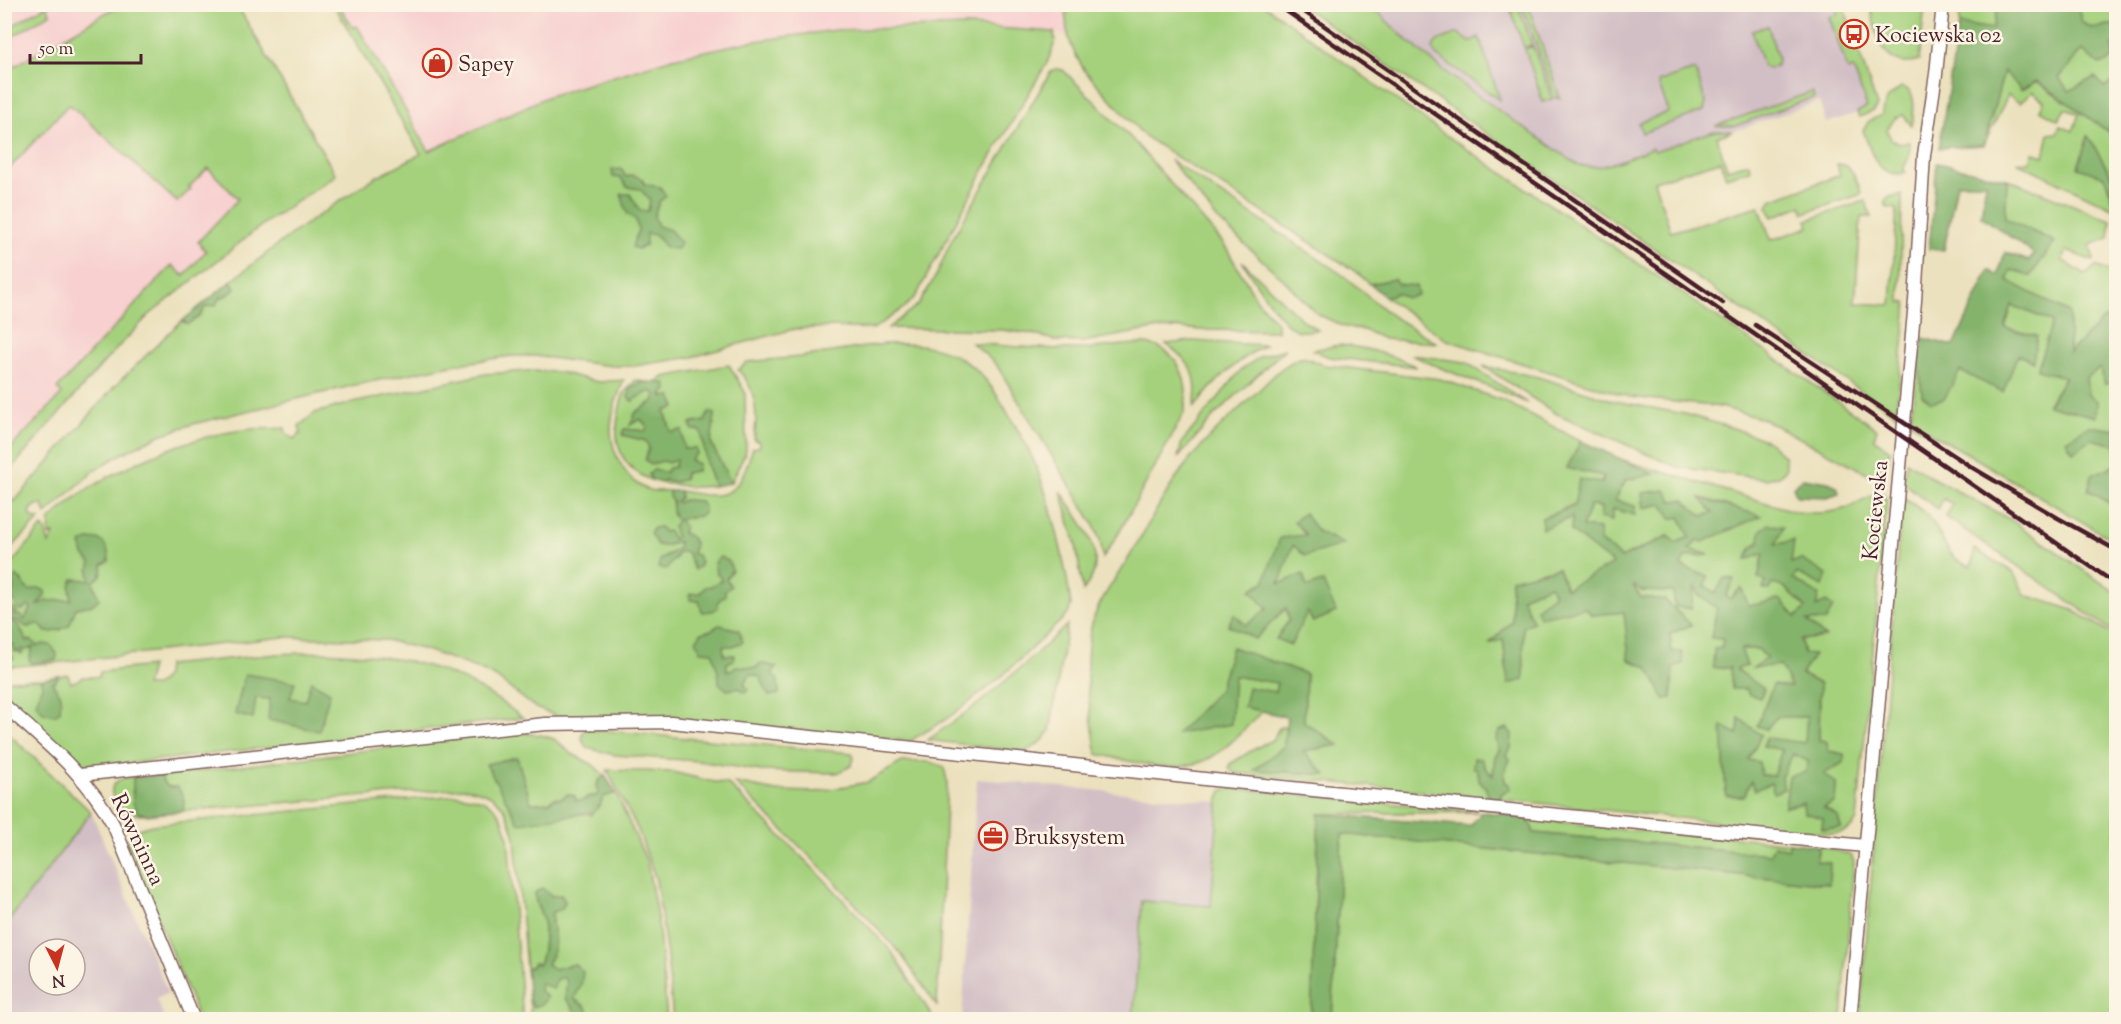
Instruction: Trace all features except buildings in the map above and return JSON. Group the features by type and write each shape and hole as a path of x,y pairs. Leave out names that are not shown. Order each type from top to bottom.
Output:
{"street":[{"name":"Kociewska","path":"1850,1020 1910,348 1924,155 1943,4"},
{"name":"Równinna","path":"4,705 80,775 98,798 113,824 194,1020"},
{"path":"80,775 545,724 671,722 1865,846"}],"shaded area":[{"path":"5,5 237,5 336,175 262,225 148,316 105,361 5,476"},
{"path":"334,5 1093,5 1074,36 922,27 836,30 748,42 673,58 549,96 422,154"},
{"path":"1333,5 1838,5 1874,108 1826,123 1819,101 1718,137 1601,191"},
{"name":"Bruksystem","path":"977,779 1219,802 1211,906 1142,901 1133,1019 962,1020"},
{"path":"91,812 168,993 156,999 165,1019 5,1019 4,926"}],"green space":[{"path":"121,4 237,5 336,175 262,225 148,316 105,361 5,476 5,454 62,394 57,389 172,265 184,276 206,251 198,242 238,199 208,168 177,202 69,104 5,173 5,52 13,67"},
{"path":"2069,4 2067,9 2076,7 2081,14 2081,22 2088,26 2096,28 2116,25 2116,41 2112,44 2113,58 2100,63 2082,50 2059,78 2069,91 2095,77 2104,87 2116,79 2114,98 2116,101 2116,137 2037,81 2021,90 2004,71 1984,145 1939,148 1959,24 1993,29 1998,5"},
{"path":"47,5 50,14 5,41 5,30"},
{"path":"334,5 339,5 353,28 357,26 429,151 549,96 673,58 748,42 836,30 968,26 1054,32 1055,42 1048,61 990,159 916,296 905,307 873,329 832,327 794,329 692,357 634,366 612,366 535,356 511,356 451,365 355,385 193,424 160,435 96,469 46,514 43,505 36,505 30,511 32,518 40,519 5,554 5,494 14,502 115,386 173,329 182,321 188,324 200,316 205,307 231,293 235,288 230,282 290,235 374,178 421,154"},
{"path":"1067,5 1264,5 1447,136 1663,280 1877,429 1874,438 1891,451 1884,473 1869,474 1763,419 1721,407 1630,397 1447,340 1385,297 1415,287 1398,284 1394,279 1370,284 1355,271 1144,136 1080,63 1067,32"},
{"path":"1300,5 1371,5 1443,70 1575,163 1584,166 1604,166 1652,148 1655,151 1714,131 1733,131 1717,137 1727,169 1749,163 1750,170 1726,177 1720,161 1654,181 1671,232 1759,206 1771,240 1809,227 1807,220 1865,201 1872,217 1861,217 1855,303 1891,305 1897,209 1885,207 1885,202 1889,197 1902,195 1900,302 1907,303 1896,415"},
{"path":"1509,5 1518,5 1532,45 1524,47"},
{"path":"1522,5 1528,5 1560,98 1555,98"},
{"path":"1836,5 1843,5 1877,106 1874,111 1859,117 1857,112 1867,107 1853,68 1848,70 1829,17 1839,14"},
{"path":"1870,5 1925,5 1919,61 1906,63 1896,61 1888,55 1878,37"},
{"path":"1960,5 1998,5 1993,29 1959,24"},
{"path":"2069,5 2114,5 2116,6 2116,25 2096,28 2088,26 2081,22 2081,14 2067,9"},
{"path":"1768,26 1778,59 1776,66 1769,69 1763,66 1752,31"},
{"path":"1458,33 1470,42 1479,37 1500,100 1435,54 1433,47 1437,41"},
{"path":"2116,41 2116,79 2104,87 2095,77 2069,92 2059,78 2082,50 2100,64 2114,50 2112,44"},
{"path":"1533,46 1552,99 1543,102 1525,49"},
{"path":"1055,69 1063,70 1131,138 1223,243 1257,300 1277,323 1277,331 1154,329 1082,342 1057,341 1033,334 1002,330 888,328 919,304 937,274 952,239 1050,73"},
{"path":"1695,70 1706,102 1704,111 1642,133 1639,123 1669,112 1658,82"},
{"path":"2004,71 2036,81 2116,137 2116,183 2088,137 2078,167 2105,177 2116,210 2017,162 2030,162 2033,153 2044,156 2049,134 2057,133 2060,126 2073,131 2079,114 2065,109 2058,120 2040,110 2044,101 2032,92 2020,103 2008,95 1984,145"},
{"path":"1901,87 1907,89 1913,97 1914,109 1912,126 1903,115 1895,118 1887,130 1896,142 1910,142 1905,173 1895,174 1887,172 1876,162 1863,130 1869,121 1882,115 1886,100"},
{"path":"1812,92 1814,97 1735,126 1715,126"},
{"path":"2088,136 2116,183 2116,206 2105,177 2078,168"},
{"path":"1170,160 1344,276 1392,316 1437,343 1384,339 1364,330 1345,327 1317,314 1285,281 1217,219"},
{"path":"1937,163 2007,179 2005,218 2055,242 2030,276 2011,270 2007,280 2069,313 2069,353 2106,317 2112,332 2116,331 2116,381 2105,384 2100,368 2086,378 2088,395 2097,401 2096,417 2048,405 2065,377 2037,370 2052,322 2012,305 2005,328 2037,336 2033,361 2018,355 2003,392 1960,371 1944,399 1931,402 1922,395 1919,362 1922,338 1954,346 1989,270 1998,276 2005,252 2029,261 2034,254 1981,216 1986,183 1957,183 1944,250 1929,249"},
{"path":"1837,164 1850,170 1862,194 1804,213 1801,206 1772,217 1768,207 1771,200 1840,175"},
{"path":"621,169 626,177 633,175 643,179 644,184 660,187 666,196 659,202 654,216 658,226 670,230 681,243 677,249 666,248 655,235 646,233 646,245 638,249 632,247 638,230 636,220 627,213 621,194 630,194 640,211 648,211 650,200 640,189 627,187 621,178 613,177 612,170"},
{"path":"2007,179 2111,220 2109,238 2090,245 2094,261 2066,251 2062,260 2085,275 2096,266 2109,272 2116,270 2116,331 2113,333 2105,318 2069,353 2069,313 2007,281 2011,270 2030,276 2055,242 2005,218"},
{"path":"1242,261 1302,320 1318,330 1299,331 1284,320"},
{"path":"1394,279 1398,284 1416,286 1418,295 1406,298 1397,293 1385,297 1370,284"},
{"path":"230,282 235,288 231,293 219,298 216,305 205,307 200,316 188,324 182,321"},
{"path":"2012,305 2052,322 2065,376 2048,404 2088,395 2086,378 2100,368 2105,384 2116,381 2116,430 2089,426 2092,439 2116,445 2116,465 2092,475 2111,503 2116,489 2116,542 1910,422 1919,362 1922,395 1944,399 1959,371 2018,355 2033,361 2036,336 2005,328"},
{"path":"1191,341 1265,345 1226,373 1194,408 1196,387 1192,371 1182,357 1166,344"},
{"path":"972,343 1066,349 1132,344 1152,345 1172,357 1179,366 1185,389 1184,413 1103,558 1100,540 1093,523 996,364"},
{"path":"884,344 915,344 944,351 963,360 991,386 1029,450 1038,471 1056,528 1071,605 1068,614 1001,677 945,720 910,741 703,722 559,717 536,708 495,677 476,668 429,651 386,640 284,637 5,667 5,656 13,657 7,651 7,647 15,645 15,652 37,646 27,642 19,625 11,620 18,620 29,627 39,624 46,632 61,630 76,608 92,605 96,589 93,583 91,563 90,580 72,600 46,601 36,607 45,595 39,588 29,591 21,579 31,611 24,620 15,616 17,613 10,609 9,611 13,614 5,617 5,572 42,527 49,544 54,534 49,535 50,520 76,497 124,469 166,450 209,436 253,429 285,428 286,434 294,439 301,433 299,426 315,413 485,374 528,371 559,372 598,382 624,380 612,420 611,434 615,452 623,468 635,482 648,490 669,491 677,520 676,537 664,546 678,542 679,548 660,560 669,564 678,553 684,551 688,554 694,570 679,519 690,518 700,501 684,500 678,503 676,501 680,498 680,491 710,495 729,491 742,476 753,448 759,447 760,444 754,440 755,402 749,385 738,370 747,362 800,357"},
{"path":"1339,345 1379,353 1417,367 1329,357 1313,350"},
{"path":"1285,349 1214,416 1178,458 1182,442 1241,370 1261,356"},
{"path":"1412,355 1466,362 1527,403 1441,368"},
{"path":"1303,357 1324,365 1440,379 1504,401 1581,441 1567,468 1604,476 1594,491 1586,497 1542,518 1542,528 1573,517 1571,531 1613,564 1565,590 1557,568 1511,579 1512,621 1491,643 1503,639 1524,680 1522,597 1551,584 1554,595 1537,608 1585,608 1592,615 1625,612 1629,660 1648,667 1664,699 1673,667 1683,663 1672,652 1669,634 1691,625 1665,600 1640,597 1632,584 1642,591 1673,592 1675,607 1691,608 1694,585 1699,596 1717,608 1711,637 1723,638 1722,648 1714,668 1730,668 1747,689 1760,697 1735,668 1747,666 1740,649 1758,649 1768,659 1755,667 1780,665 1791,688 1773,685 1766,729 1777,717 1807,717 1805,743 1783,749 1773,776 1761,775 1748,760 1761,735 1739,719 1738,734 1751,781 1781,777 1793,754 1808,760 1806,772 1785,807 1804,803 1823,818 1822,829 1841,827 1823,808 1835,802 1836,784 1824,774 1843,754 1828,751 1819,740 1820,684 1801,674 1813,655 1804,654 1801,639 1825,637 1806,620 1815,607 1793,579 1797,573 1775,544 1760,542 1747,560 1764,553 1758,578 1784,587 1807,608 1796,617 1734,601 1725,597 1734,579 1716,593 1705,586 1707,577 1681,566 1685,557 1708,555 1689,550 1697,540 1760,516 1702,498 1713,513 1702,516 1684,500 1672,501 1644,508 1662,504 1680,517 1691,537 1675,543 1668,536 1621,558 1582,527 1590,506 1601,507 1611,521 1613,509 1635,515 1615,500 1626,480 1653,474 1623,460 1797,512 1834,511 1883,494 1887,501 1857,819 1853,826 1843,832 1831,834 1500,799 1505,782 1504,773 1510,759 1499,751 1495,756 1493,775 1486,769 1481,759 1478,770 1479,781 1485,786 1489,798 1235,773 1229,769 1230,764 1273,740 1279,728 1286,726 1284,746 1255,770 1325,774 1303,751 1338,745 1304,722 1306,674 1232,648 1219,690 1178,734 1234,676 1277,683 1276,692 1244,707 1262,711 1236,738 1214,756 1193,764 1166,767 1097,754 1088,691 1087,660 1091,628 1102,599 1169,488 1192,457 1278,372 1289,363"},
{"path":"729,365 745,392 746,451 731,483 711,443 715,414 706,421 690,423 701,431 707,466 714,486 693,487 661,483 665,480 675,482 684,479 690,460 671,433 665,411 676,407 662,394 667,390 665,384 655,382 664,377"},
{"path":"1483,366 1538,377 1615,401 1684,414 1733,428 1768,441 1784,456 1786,469 1779,476 1766,479 1677,467 1555,413"},
{"path":"636,380 644,382 633,387 632,401 650,391 656,394 654,401 636,412 631,424 640,419 647,426 646,431 624,429 646,441 649,448 662,461 676,458 675,467 665,473 649,474 651,480 632,469 618,444 617,423 621,401 625,392"},
{"path":"644,382 666,383 667,390 662,395 671,396 676,407 665,411 671,432 682,430 684,449 696,448 697,453 690,460 698,464 697,471 685,473 684,479 675,482 665,480 661,483 651,480 649,474 655,469 665,473 668,468 675,467 676,459 669,463 662,461 651,465 645,460 649,448 646,441 622,435 624,429 646,431 647,426 640,419 630,425 636,412 654,401 656,394 650,391 632,401 628,397 632,387"},
{"path":"709,412 715,414 711,443 731,483 714,486 707,466 701,431 693,430 690,424 705,421"},
{"path":"2089,426 2116,430 2116,445 2092,439 2073,452 2066,440"},
{"path":"1581,441 1654,474 1626,480 1615,500 1635,506 1635,515 1613,509 1612,521 1600,518 1601,507 1590,506 1582,527 1599,529 1600,541 1621,558 1669,536 1675,543 1690,537 1680,517 1672,519 1662,504 1644,508 1642,493 1666,490 1672,501 1684,500 1702,516 1713,513 1700,498 1761,516 1703,542 1697,540 1689,549 1710,555 1685,557 1681,566 1708,577 1705,586 1716,593 1724,578 1734,579 1726,597 1730,599 1741,588 1749,606 1780,599 1796,617 1806,608 1784,587 1772,584 1770,590 1763,589 1766,581 1758,579 1764,553 1746,560 1752,547 1760,542 1760,531 1769,524 1783,527 1776,544 1794,541 1791,563 1801,559 1827,575 1823,586 1797,573 1793,579 1819,595 1816,607 1826,602 1833,607 1826,621 1807,621 1825,637 1801,640 1804,654 1814,655 1801,674 1820,684 1819,740 1827,741 1828,751 1844,754 1844,762 1824,774 1836,783 1835,802 1824,808 1838,816 1841,828 1822,829 1823,818 1804,813 1803,803 1785,807 1789,776 1806,772 1808,761 1793,754 1781,777 1784,789 1774,793 1771,783 1755,790 1751,781 1744,796 1726,796 1722,726 1738,734 1739,718 1761,735 1748,760 1759,762 1761,775 1773,776 1782,750 1763,746 1766,738 1805,743 1807,717 1777,717 1766,729 1757,726 1773,685 1791,687 1780,665 1753,668 1767,658 1758,649 1741,649 1747,666 1736,669 1764,689 1760,698 1748,694 1747,689 1732,689 1730,668 1713,668 1714,649 1722,648 1723,639 1711,638 1717,608 1699,596 1695,586 1691,608 1675,607 1673,592 1642,591 1633,585 1640,597 1665,600 1691,625 1670,634 1672,652 1682,652 1683,664 1673,667 1672,698 1664,699 1648,667 1629,660 1624,612 1592,615 1585,608 1539,617 1536,608 1554,595 1550,585 1522,597 1533,622 1523,627 1524,680 1508,684 1503,639 1489,644 1512,621 1511,579 1558,568 1566,589 1613,564 1571,531 1572,517 1542,529 1542,518 1574,506 1579,479 1602,483 1604,476 1567,468"},
{"path":"1907,461 1929,476 2011,520 2116,593 2116,633 1946,517 1953,504 1944,499 1937,509 1903,482"},
{"path":"2116,465 2116,489 2111,504 2088,490 2092,475"},
{"path":"1802,478 1828,482 1837,486 1839,493 1827,497 1797,496 1793,487"},
{"path":"669,491 680,491 680,498 676,501 678,503 684,500 700,501 704,507 704,513 699,516 679,519 684,527 682,533 690,536 695,544 692,554 697,555 701,562 694,570 688,554 684,551 678,553 667,569 658,568 660,560 679,548 678,542 664,546 657,545 650,533 653,528 660,527 664,532 668,531 673,539 676,537 673,527 677,520 673,514 673,502 669,497"},
{"path":"1061,491 1086,530 1094,552 1093,574 1083,591 1076,545"},
{"path":"1902,498 1929,517 1950,553 1962,563 1970,566 1973,562 1974,549 2013,572 2025,595 2073,610 2116,636 2116,1019 1860,1020"},
{"path":"1304,513 1318,532 1344,544 1305,556 1293,545 1279,584 1303,574 1307,587 1323,582 1336,612 1313,622 1307,612 1291,645 1276,639 1289,620 1286,608 1255,639 1228,625 1234,614 1246,625 1267,609 1251,590 1264,582 1280,538 1306,535 1294,521"},
{"path":"98,539 107,548 109,554 109,561 102,565 101,575 93,582 99,599 92,605 76,608 69,626 53,632 46,632 39,624 26,627 18,620 11,620 17,623 27,641 31,640 37,646 51,645 57,654 56,660 32,663 29,660 33,647 27,650 21,649 23,653 21,654 17,650 15,652 12,648 14,645 10,644 7,651 13,659 8,660 5,656 5,617 10,617 13,612 9,609 15,608 17,613 15,616 20,615 24,620 31,608 28,606 19,610 12,598 14,589 12,581 17,576 29,591 39,588 45,591 45,595 37,606 46,601 71,600 70,586 73,579 90,580 91,563 84,555 81,544 88,540"},
{"path":"720,557 729,561 732,570 726,579 731,586 725,591 725,596 718,601 718,608 702,612 699,601 690,600 690,594 700,593 705,587 722,580 716,572 714,563"},
{"path":"719,625 739,630 743,642 733,646 723,646 724,655 735,655 733,660 727,663 727,671 736,666 756,668 760,663 777,667 772,673 778,681 779,694 769,696 760,677 751,674 744,683 748,690 745,692 739,688 727,690 719,683 713,652 701,651 696,641 701,633"},
{"path":"1067,625 1050,731 1039,744 1024,752 928,740 978,704"},
{"path":"1232,647 1306,674 1304,722 1339,745 1303,751 1326,775 1254,770 1284,746 1287,717 1244,707 1248,687 1275,692 1277,683 1234,676 1231,724 1177,734 1219,690"},
{"path":"322,652 379,656 428,666 474,685 523,718 98,766 74,759 5,692 4,683 9,680 42,679 39,692 58,676 68,675 71,683 84,677 99,677 100,672 151,666 146,686 156,686 166,676 167,665"},
{"path":"245,674 295,682 290,698 305,701 311,681 330,692 319,731 268,720 270,699 256,698 253,719 235,714"},
{"path":"58,676 52,683 61,695 60,711 54,715 43,712 36,703 42,679"},
{"path":"1507,728 1512,734 1511,748 1507,755 1510,759 1504,773 1505,782 1510,785 1510,789 1501,794 1500,799 1489,798 1485,786 1479,781 1478,770 1473,767 1474,758 1481,759 1486,769 1493,775 1495,756 1499,751 1496,740 1499,731"},
{"path":"586,729 852,753 854,759 851,766 837,773 761,771 698,761 615,755 588,748 583,742 582,734"},
{"path":"5,732 91,812 5,926"},
{"path":"512,732 541,735 554,739 572,754 592,764 605,776 598,781 596,787 599,795 586,797 583,804 577,803 575,796 568,794 560,799 551,800 552,807 560,806 568,811 580,808 591,815 600,805 603,797 616,793 647,862 658,922 667,1019 592,1019 585,1006 573,999 581,985 582,972 575,964 554,969 547,964 554,943 552,912 562,909 565,902 561,895 552,896 542,889 535,893 544,926 542,954 539,964 534,963 531,967 526,968 515,838 504,810 493,797 485,793 464,788 183,811 183,795 177,787 164,784 161,776"},
{"path":"517,757 531,803 550,802 568,794 575,796 576,801 599,795 598,784 605,776 616,793 603,797 600,805 591,815 589,813 519,823 486,764"},
{"path":"902,762 930,762 944,767 947,781 937,1006 901,954 829,875 735,783 776,791 816,792 868,782"},
{"path":"607,770 673,772 728,784 823,878 892,952 934,1019 673,1019 656,880 638,830"},
{"path":"161,776 164,784 177,787 183,795 183,811 146,815 138,812 133,803 133,777"},
{"path":"133,777 132,792 138,812 146,815 125,810 113,798 114,784 121,779"},
{"path":"1228,788 1482,812 1319,814 1311,1019 1133,1020 1142,901 1211,906 1219,798 1222,791"},
{"path":"457,795 477,798 492,805 505,826 508,837 523,1019 199,1019 129,847 128,838 139,829 152,825"},
{"path":"1482,812 1528,817 1534,833 1770,854 1774,845 1788,849 1790,843 1819,846 1816,861 1830,863 1829,884 1342,834 1332,1019 1311,1020 1319,814 1470,826"},
{"path":"1528,817 1613,829 1727,836 1790,843 1789,850 1770,854 1534,833"},
{"path":"1342,834 1829,884 1816,862 1819,846 1851,855 1854,862 1842,1017 1831,1020 1332,1020"},
{"path":"542,888 552,896 561,895 565,902 562,909 552,912 555,942 547,964 554,969 575,964 583,972 581,985 574,999 585,1006 593,1019 575,1017 574,1009 565,998 567,983 564,977 557,979 553,989 541,983 540,991 547,997 542,1004 533,1007 529,1000 526,968 531,967 534,963 539,964 543,949 543,921 535,893"},
{"path":"564,977 567,983 565,998 574,1009 576,1017 581,1019 531,1019 529,1000 533,1007 541,982"}],"railway":[{"path":"1276,4 2116,584"},
{"path":"1293,4 1723,303"},
{"path":"1755,325 1973,468 2116,550"}],"place":[{"name":"Kociewska 02","path":"1854,34"},
{"name":"Sapey","path":"437,63"},
{"name":"Bruksystem","path":"993,836"}]}
